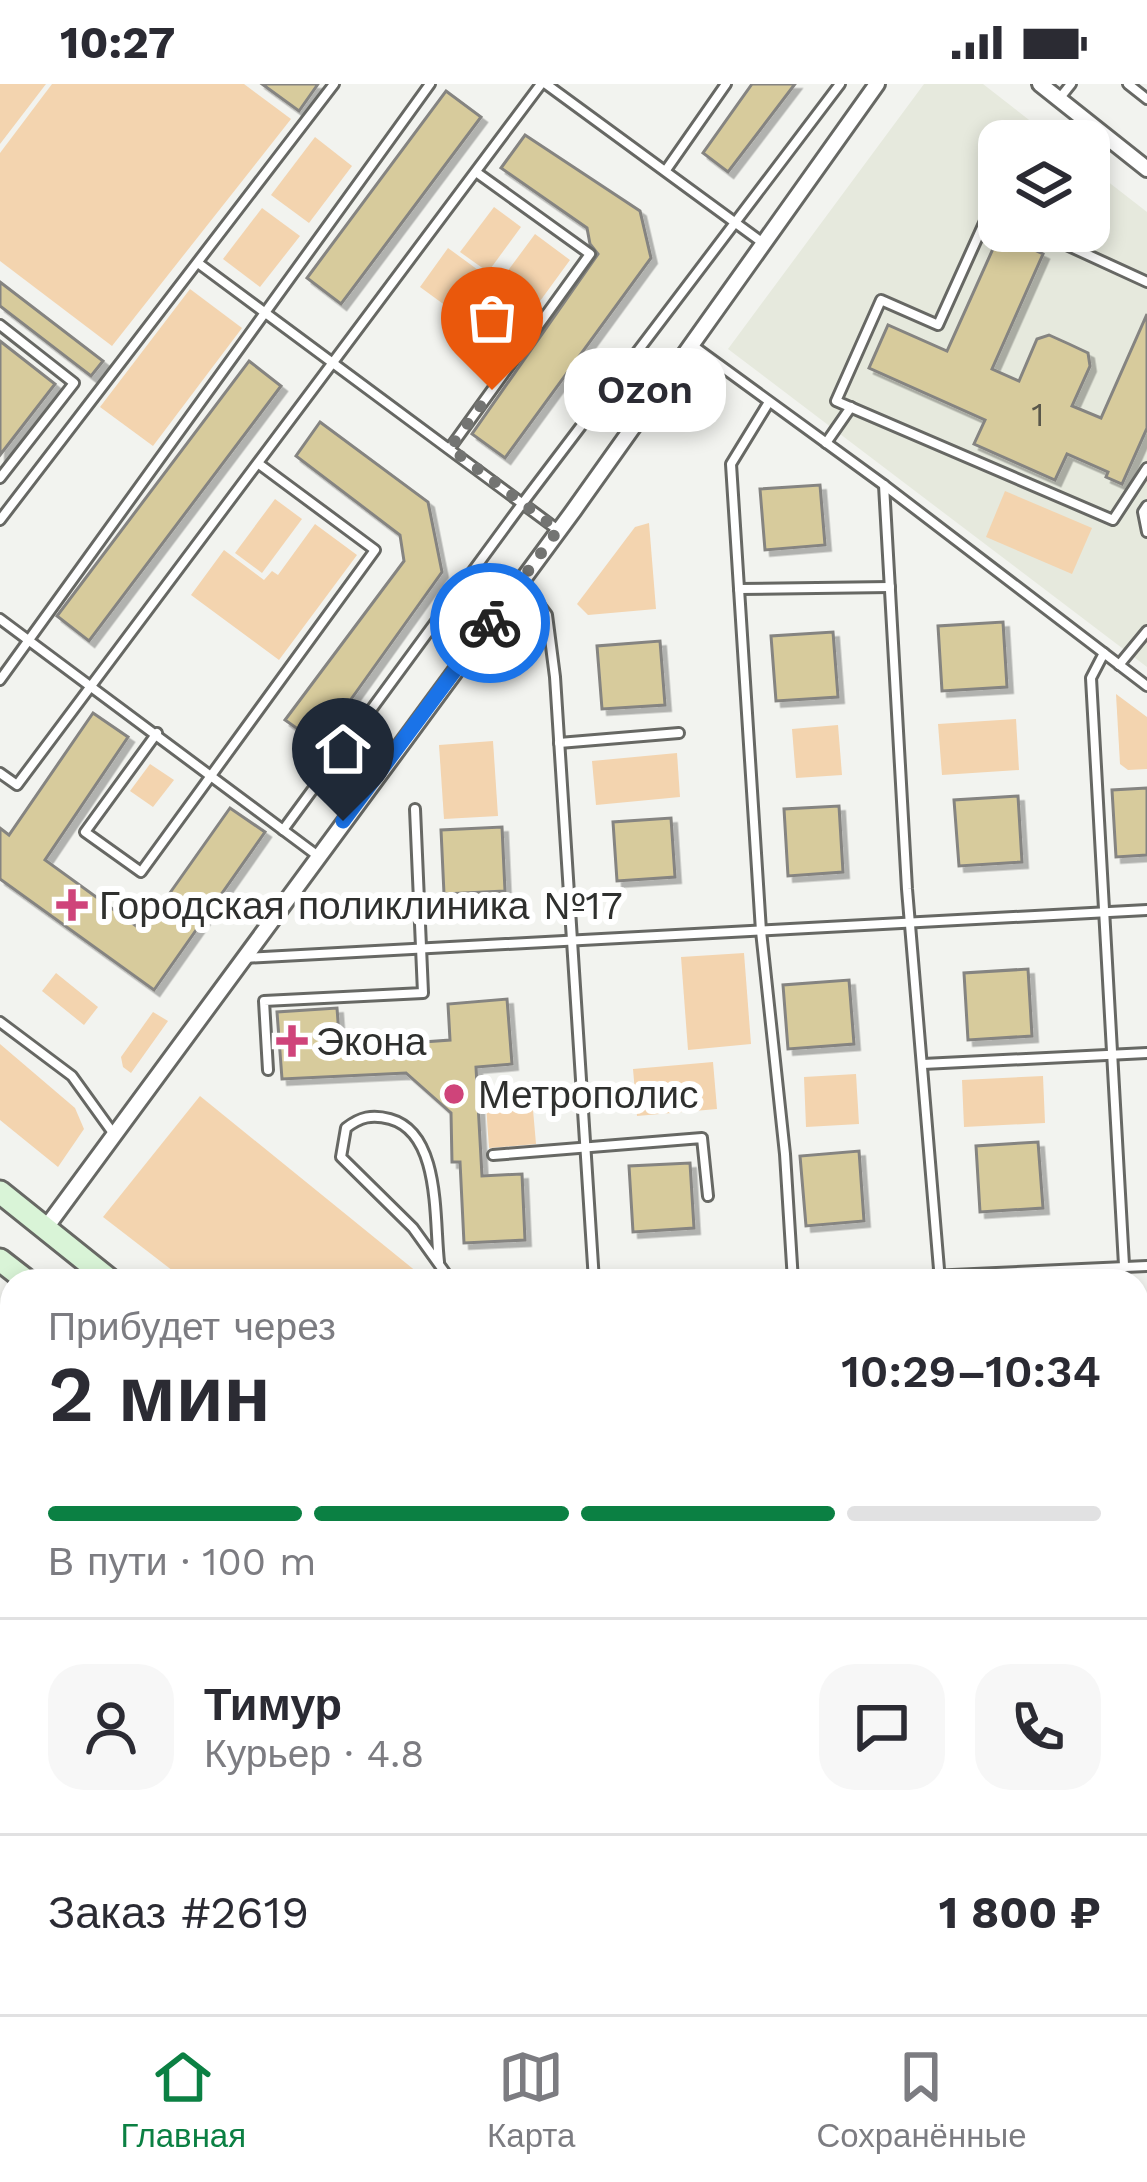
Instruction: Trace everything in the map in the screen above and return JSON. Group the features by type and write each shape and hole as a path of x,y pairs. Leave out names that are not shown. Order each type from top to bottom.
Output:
{"main road":[{"path":"0,1192 96,1269"}],"street":[{"path":"45,1229 558,530 877,84"},
{"path":"1040,84 1086,120"},
{"path":"1110,140 1147,170"}],"lane":[{"path":"0,520 334,84"},
{"path":"0,680 430,84"},
{"path":"0,773 17,785 543,84 763,243"},
{"path":"666,170 726,84"},
{"path":"283,830 522,503 840,84"},
{"path":"1059,99 1071,84"},
{"path":"1128,84 1147,99"},
{"path":"450,448 590,254 476,172"},
{"path":"978,237 938,325 881,300 836,400 1113,520 1147,468"},
{"path":"1082,252 1147,282"},
{"path":"198,263 558,530"},
{"path":"0,325 74,383 0,478"},
{"path":"692,345 1147,686"},
{"path":"769,402 731,464 761,931 792,1269"},
{"path":"826,443 851,407"},
{"path":"157,733 86,832 141,872 375,550 259,464"},
{"path":"884,485 911,923 939,1269"},
{"path":"1147,506 1142,512 1147,532"},
{"path":"521,580 547,615 593,1269"},
{"path":"739,589 890,587"},
{"path":"0,619 318,856"},
{"path":"1119,665 1147,631"},
{"path":"1104,653 1091,678 1124,1265"},
{"path":"559,743 679,733"},
{"path":"268,1070 264,1001 423,993 415,809"},
{"path":"244,958 1147,910"},
{"path":"0,1022 72,1076 114,1134"},
{"path":"922,1064 1147,1053"},
{"path":"439,1262 427,1154 404,1123 382,1116 360,1117 346,1128 341,1157 413,1228 443,1269"},
{"path":"493,1155 702,1138 708,1196"},
{"path":"1056,1269 1147,1266"}],"shaded area":[{"path":"0,84 46,84 0,144"},
{"path":"52,84 244,84 291,119 112,346 0,261 0,153"},
{"path":"924,84 983,84 1029,120 978,120 978,252 1110,252 1110,183 1147,212 1147,667 728,349"},
{"path":"315,137 352,166 309,223 271,195"},
{"path":"494,207 521,227 488,272 460,252"},
{"path":"262,208 300,236 260,287 223,259"},
{"path":"535,234 570,260 505,349 420,287 448,248 489,278 496,270 504,276"},
{"path":"190,289 242,328 153,446 100,407"},
{"path":"1005,491 1092,528 1072,574 986,537"},
{"path":"275,499 302,519 262,573 235,553"},
{"path":"649,523 656,609 588,615 577,604 635,527"},
{"path":"315,524 357,555 279,660 191,595 224,550 264,580 272,571 278,575"},
{"path":"1116,694 1147,717 1147,769 1128,770 1120,764"},
{"path":"1016,719 1019,770 942,775 938,724"},
{"path":"838,725 842,775 796,778 792,729"},
{"path":"493,741 498,816 444,819 439,745"},
{"path":"677,753 680,797 596,805 592,761"},
{"path":"150,764 174,780 153,807 130,791"},
{"path":"744,953 751,1044 688,1050 681,957"},
{"path":"56,973 98,1007 84,1025 42,991"},
{"path":"153,1012 168,1021 131,1073 123,1067 121,1057"},
{"path":"0,1044 75,1108 84,1129 58,1167 0,1120"},
{"path":"713,1062 717,1109 637,1116 633,1069"},
{"path":"856,1074 859,1124 806,1127 804,1077"},
{"path":"1043,1076 1045,1123 964,1127 962,1080"},
{"path":"531,1087 536,1144 489,1148 485,1091"},
{"path":"200,1096 413,1269 170,1269 103,1217"}],"building":[{"path":"262,84 318,84 299,111"},
{"path":"752,84 795,84 728,172 703,153"},
{"path":"446,91 481,117 341,304 307,278"},
{"path":"525,135 640,211 651,258 505,458 472,434 598,254 587,228 501,168"},
{"path":"992,252 1039,252 1043,254 992,369 1019,381 1037,339 1049,335 1088,353 1090,366 1072,406 1101,418 1147,314 1147,428 1122,484 1106,477 1108,472 1067,454 1055,480 974,444 985,420 869,368 888,325 947,351"},
{"path":"0,282 103,361 91,376 0,306"},
{"path":"0,341 55,384 0,455"},
{"path":"249,361 281,386 89,641 57,616"},
{"path":"320,422 428,502 442,572 319,744 285,720 404,561 400,535 296,456"},
{"path":"820,485 825,545 765,550 760,489"},
{"path":"1003,622 1007,687 942,691 938,626"},
{"path":"833,632 838,697 776,701 771,636"},
{"path":"660,641 665,705 602,709 597,646"},
{"path":"93,713 128,737 45,860 143,931 230,808 265,832 154,990 0,879 0,828 9,835"},
{"path":"1147,788 1147,855 1116,857 1112,790"},
{"path":"1018,796 1022,862 959,866 954,800"},
{"path":"839,806 843,872 788,876 784,809"},
{"path":"671,818 675,877 617,881 613,822"},
{"path":"502,827 505,891 444,894 441,830"},
{"path":"1028,969 1032,1036 968,1040 964,973"},
{"path":"849,980 854,1044 788,1049 783,985"},
{"path":"507,999 512,1064 476,1067 482,1176 522,1174 525,1240 464,1243 460,1162 452,1162 451,1113 406,1073 282,1079 277,1012 337,1008 340,1048 450,1040 448,1004"},
{"path":"1038,1142 1043,1208 980,1212 976,1146"},
{"path":"859,1151 864,1221 806,1226 800,1156"},
{"path":"690,1163 694,1228 633,1232 629,1166"}],"way so far":[{"path":"490,623 558,530 450,448 492,390"}],"place":[{"name":"Ozon","path":"492,390"},
{"name":"Городская поликлиника №17","path":"72,905"},
{"name":"Экона","path":"292,1041"},
{"name":"Метрополис","path":"454,1094"}],"route":[{"path":"343,821 490,623"}]}
